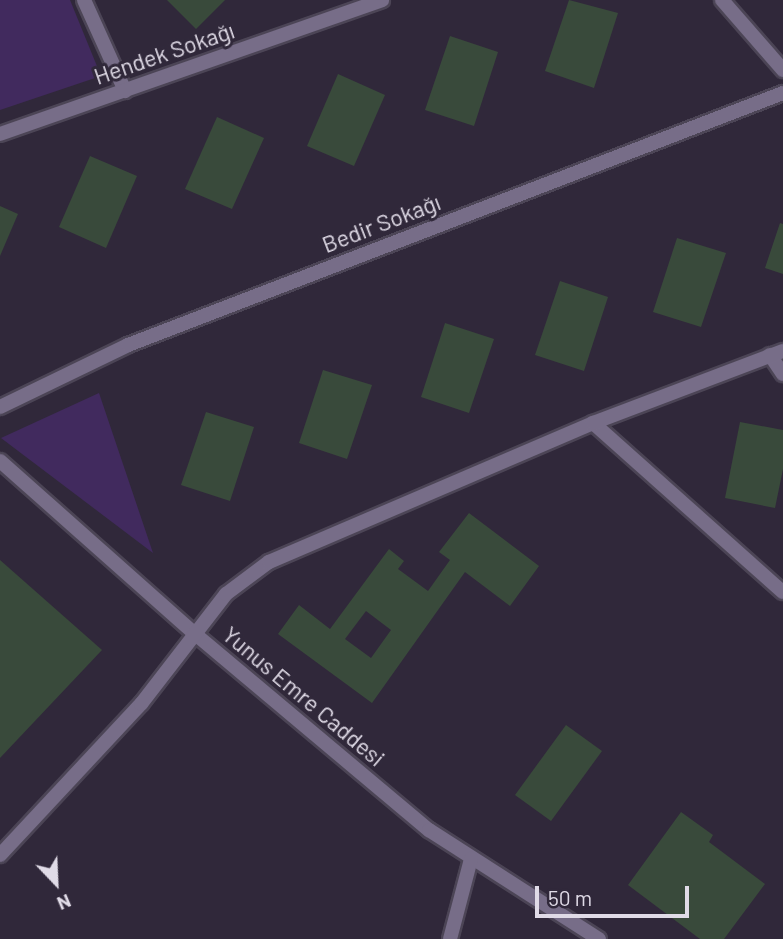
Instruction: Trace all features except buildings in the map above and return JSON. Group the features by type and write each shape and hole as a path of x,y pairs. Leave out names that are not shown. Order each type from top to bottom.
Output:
{"street":[{"path":"84,0 125,91"},
{"name":"Hendek Sokağı","path":"0,134 382,0"},
{"path":"722,0 783,70"},
{"name":"Bedir Sokağı","path":"0,407 128,345 783,93"},
{"path":"0,855 141,704 226,594 269,562 593,424 777,353 783,374"},
{"path":"593,424 783,592"},
{"name":"Yunus Emre Caddesi","path":"0,461 194,633 429,830 599,939"},
{"path":"450,939 471,859"}],"shaded area":[{"path":"0,0 70,0 101,76 0,110"},
{"path":"99,393 153,553 1,438"}]}
